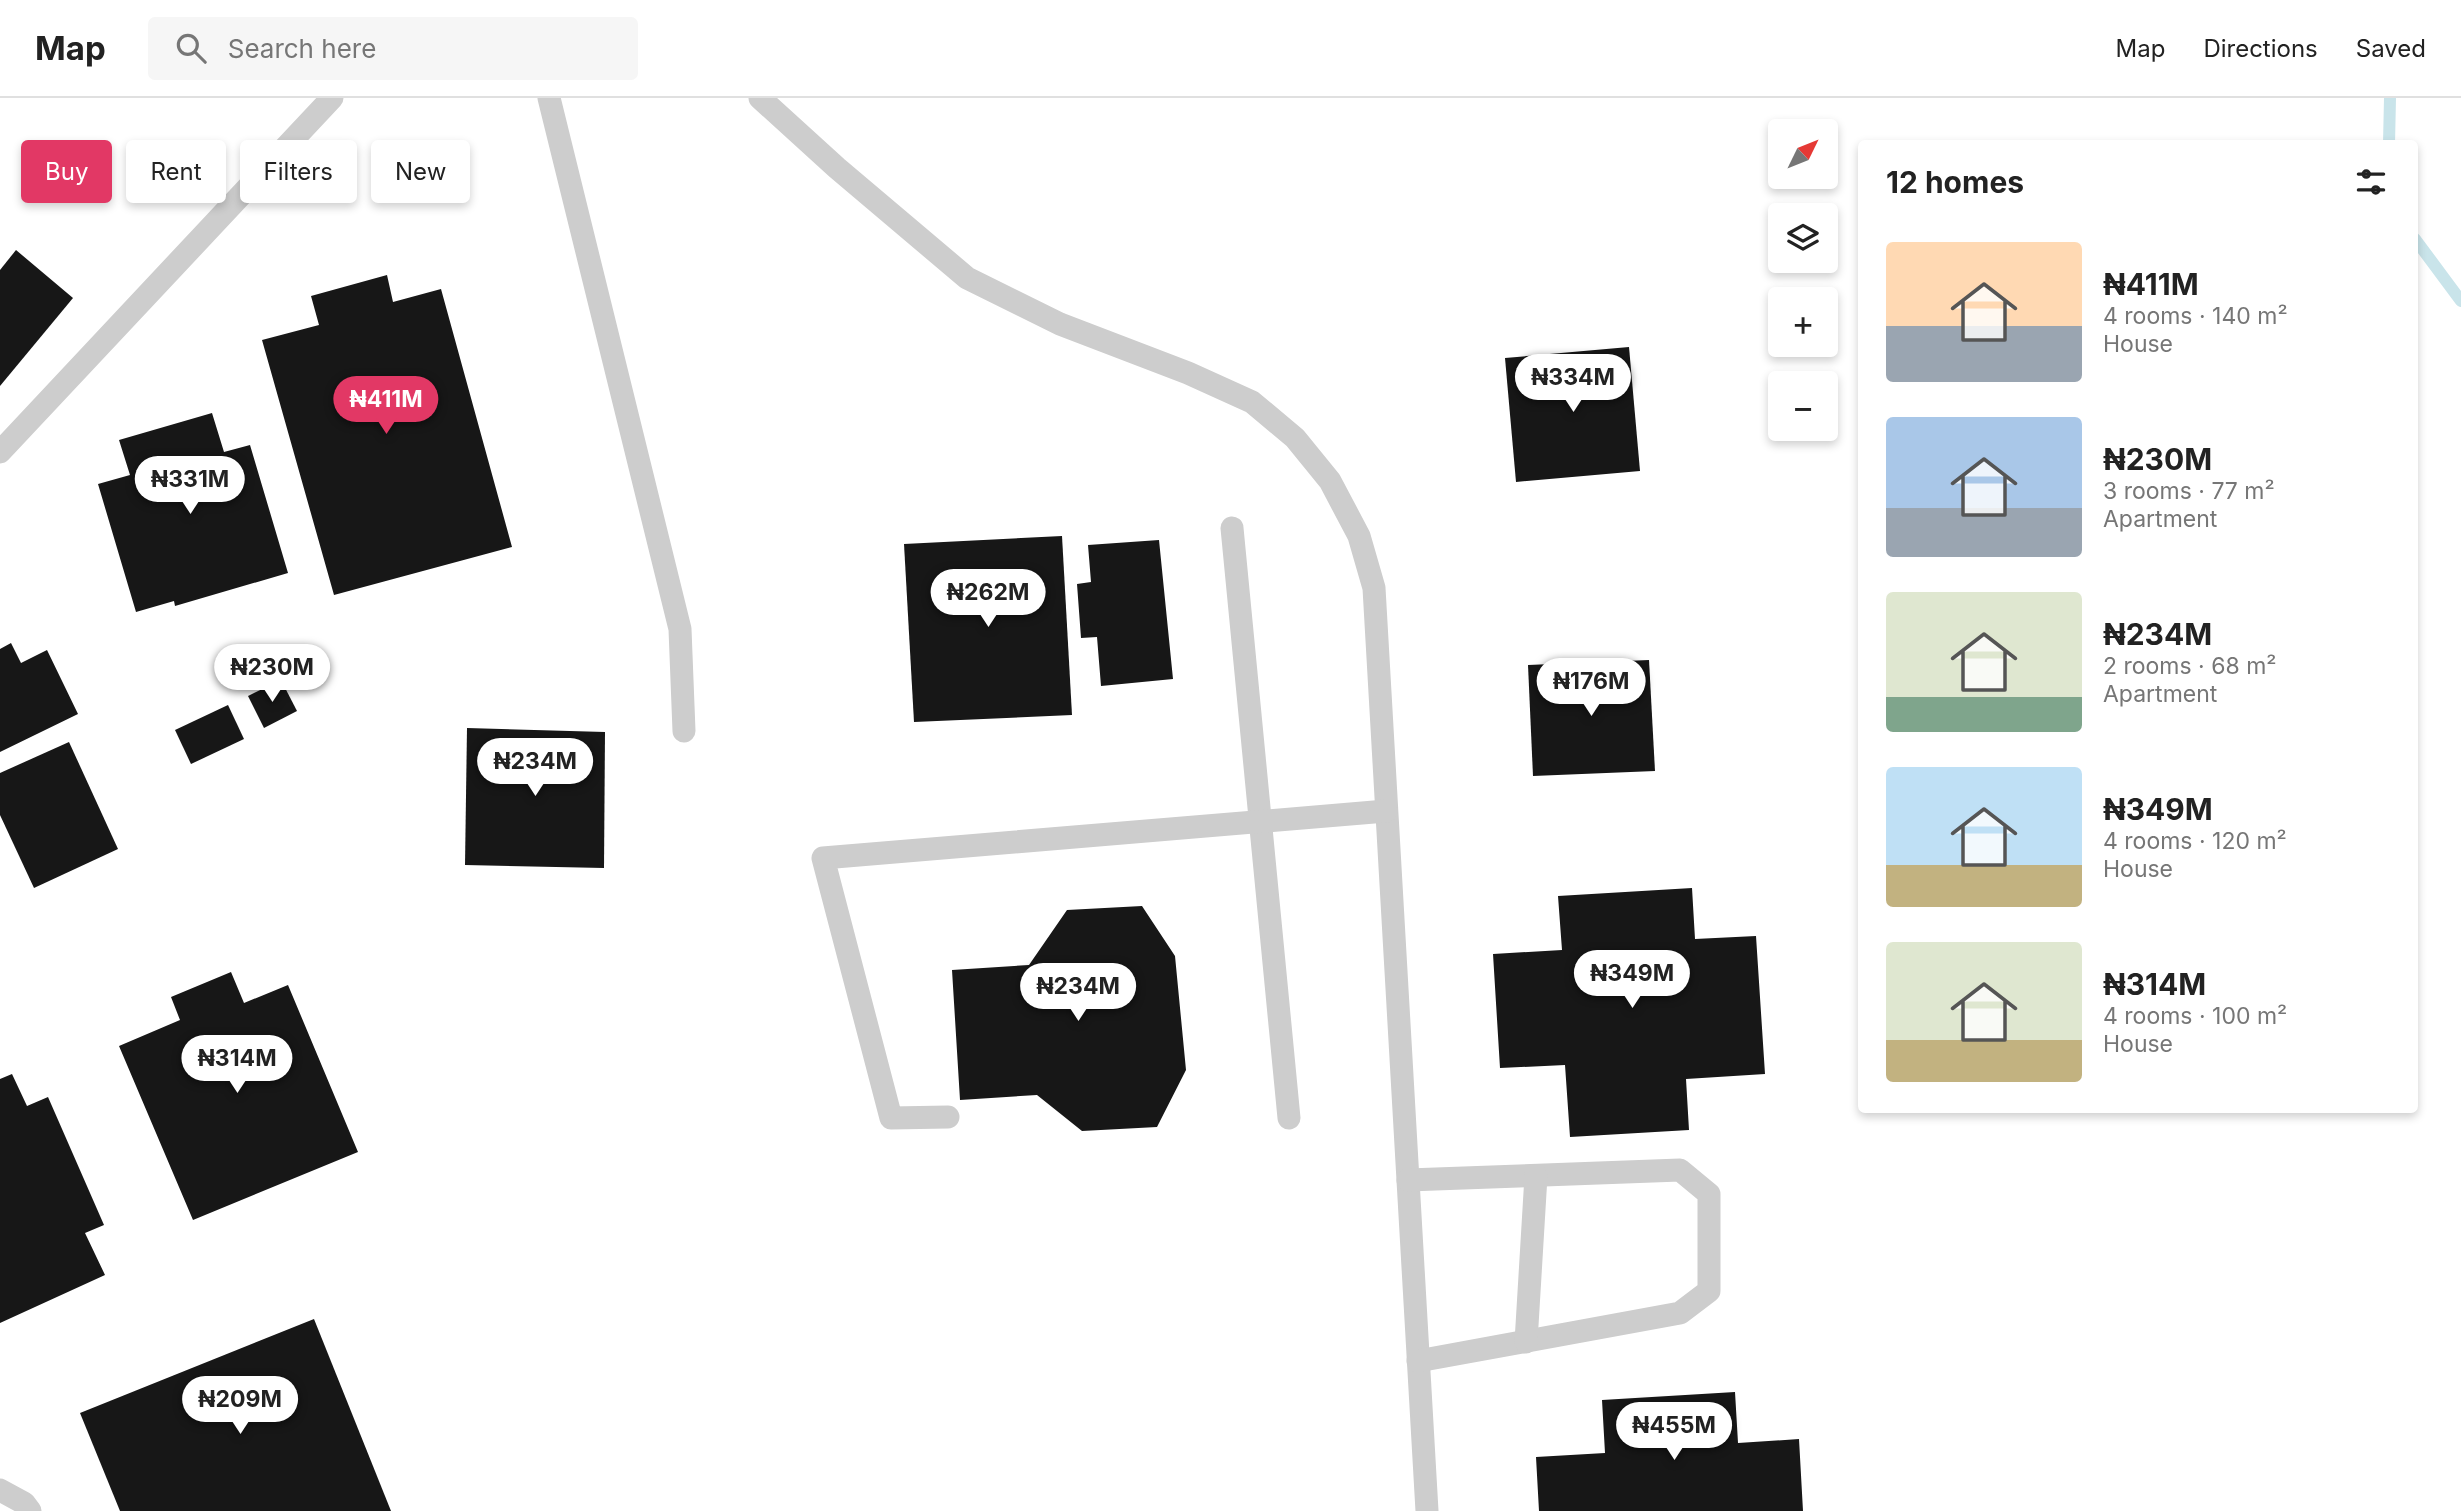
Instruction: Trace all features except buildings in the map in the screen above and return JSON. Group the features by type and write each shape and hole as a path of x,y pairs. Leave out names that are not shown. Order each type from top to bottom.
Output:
{"lane":[{"path":"0,452 332,98"},
{"path":"549,98 680,629 684,731"},
{"path":"760,98 836,168 967,278 1060,324 1188,373 1252,402 1295,438 1330,481 1359,536 1374,589 1427,1511"},
{"path":"1232,528 1289,1118"},
{"path":"948,1117 891,1118 823,858 1386,811"},
{"path":"1408,1180 1680,1170 1709,1194 1709,1291 1680,1313 1418,1361"},
{"path":"1525,1342 1536,1176"},
{"path":"0,1490 24,1503 30,1511"}],"waterway":[{"path":"2389,140 2390,98"},
{"path":"2418,243 2461,301"}]}
